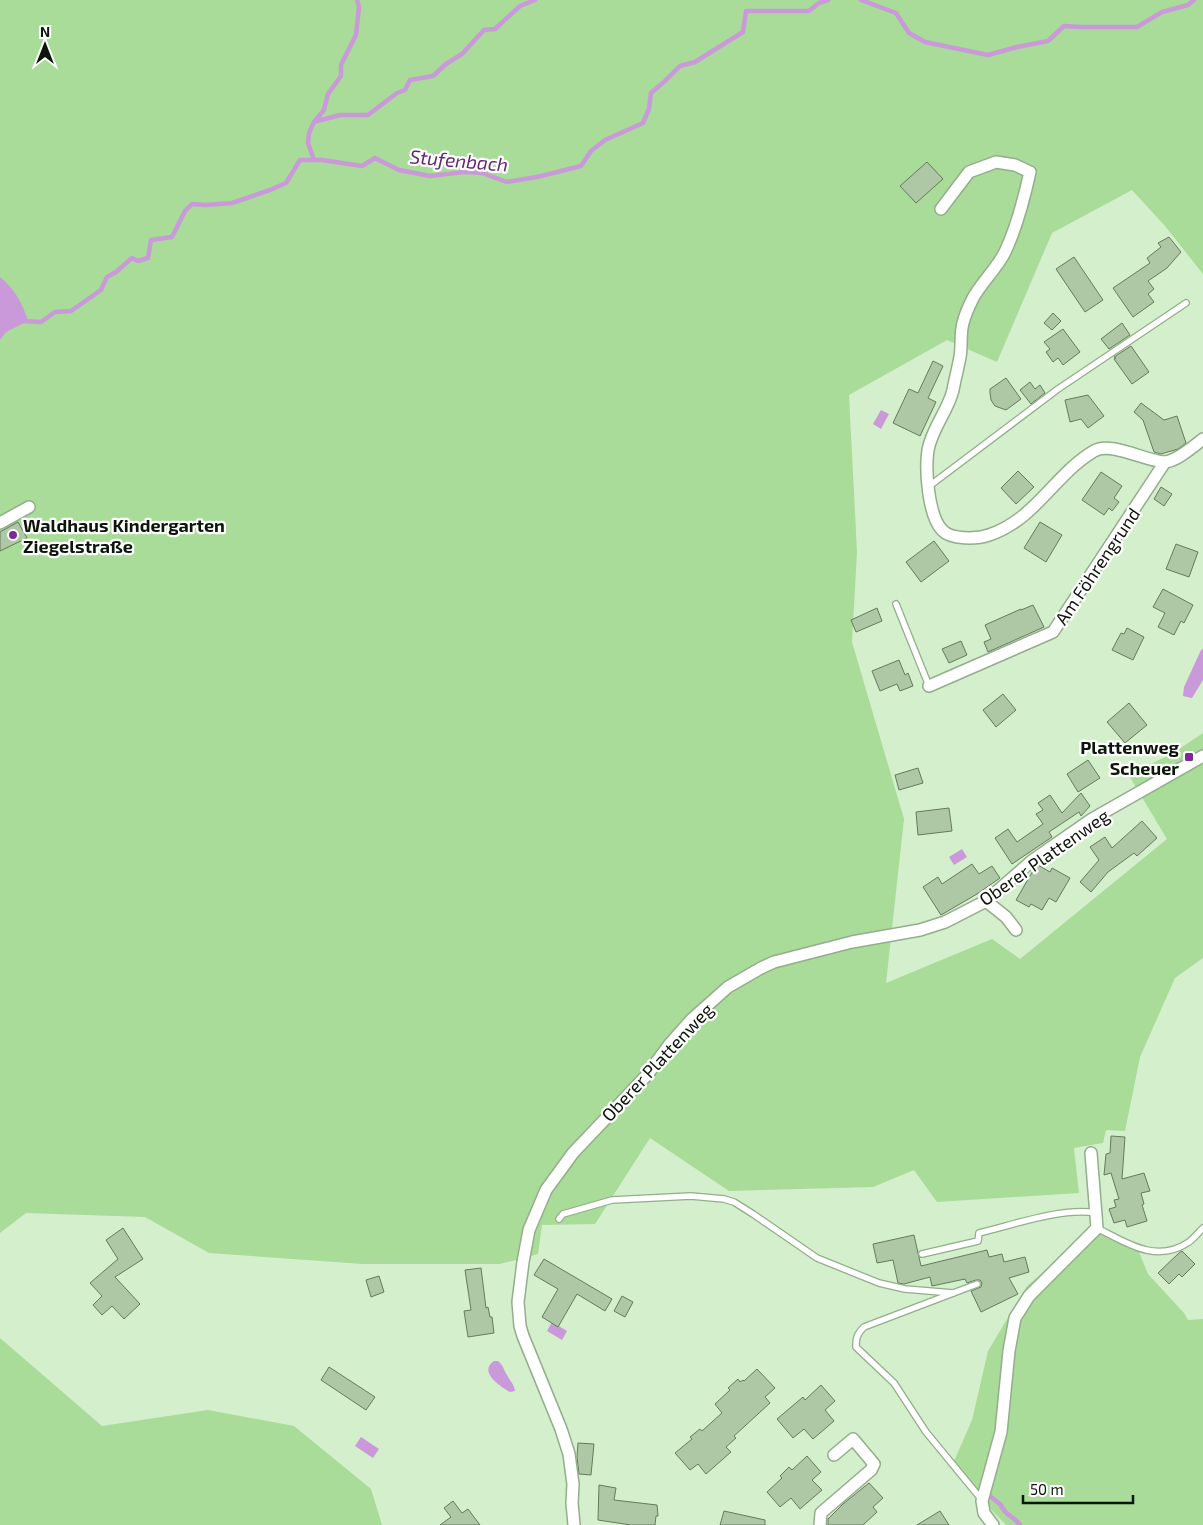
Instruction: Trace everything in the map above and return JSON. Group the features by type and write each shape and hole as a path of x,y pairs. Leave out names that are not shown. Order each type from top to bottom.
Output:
{"street":[{"path":"941,209 970,172 996,162 1015,166 1030,172 1019,215 1005,253 972,299 962,325 960,357 952,393 928,449 928,487 931,508 942,530 950,536 971,538 987,536 1013,524 1046,495 1081,459 1097,449 1117,449 1165,462"},
{"name":"Am Föhrengrund","path":"929,686 1053,632 1165,462 1178,457 1203,439"},
{"path":"0,523 29,507"},
{"name":"Oberer Plattenweg","path":"574,1525 573,1484 569,1454 520,1326 518,1302 529,1230 546,1190 573,1153 647,1075 669,1045 687,1025 728,988 774,962 852,942 920,930 944,922 986,901 1033,860 1092,820 1203,756"},
{"path":"986,901 1006,917 1016,930"},
{"path":"993,1525 984,1513 982,1501 1001,1432 1009,1351 1015,1318 1029,1296 1097,1228 1091,1153"},
{"path":"820,1525 820,1513 871,1470 874,1464 853,1439 834,1455"}],"lane":[{"path":"928,487 1058,389 1186,303"},
{"path":"896,604 929,686"},
{"path":"559,1219 563,1214 612,1200 691,1196 724,1199 734,1202 753,1214 817,1258 879,1283 905,1289 953,1293"},
{"path":"922,1254 978,1241 979,1233 1055,1214 1082,1210 1096,1213"},
{"path":"1097,1228 1133,1246 1153,1252 1171,1251 1190,1241 1203,1228"},
{"path":"978,1284 864,1328 858,1333 856,1347 894,1383 926,1432 982,1501"}],"green space":[{"path":"0,0 1203,0 1203,274 1165,226 1132,190 1052,233 997,362 947,340 849,395 857,552 852,642 904,819 886,983 992,939 1020,959 1167,839 1128,774 1170,755 1203,733 1203,958 1175,978 1140,1057 1125,1131 1106,1130 1103,1143 1074,1148 1079,1193 937,1202 914,1170 873,1187 729,1191 650,1138 595,1224 542,1225 538,1254 500,1264 363,1264 209,1253 145,1217 26,1213 0,1233"},
{"path":"1098,1232 1139,1252 1148,1274 1184,1313 1188,1320 1203,1319 1203,1525 1006,1525 951,1468 972,1420 988,1351 1027,1286 1084,1238"},
{"path":"0,1338 102,1426 208,1410 294,1426 371,1489 382,1525 0,1525"}],"shaded area":[{"path":"0,277 10,286 17,297 28,321 6,332 0,340"},
{"path":"881,410 889,414 881,429 873,424"},
{"path":"1203,649 1203,680 1192,698 1183,696 1184,687"},
{"path":"962,849 967,857 954,865 949,857"},
{"path":"552,1322 567,1331 562,1340 547,1331"},
{"path":"494,1361 498,1361 501,1364 515,1391 510,1392 489,1374 488,1370"},
{"path":"361,1437 379,1449 373,1458 355,1446"}],"building":[{"path":"927,162 943,179 916,203 900,186"},
{"path":"1169,237 1181,252 1167,268 1148,281 1154,289 1148,294 1154,302 1133,317 1113,288 1150,263 1147,258 1161,247 1158,243"},
{"path":"1074,257 1103,300 1085,312 1056,269"},
{"path":"1053,313 1061,321 1052,330 1044,323"},
{"path":"1122,323 1130,335 1109,349 1101,339"},
{"path":"1063,329 1080,352 1063,365 1058,358 1053,362 1046,352 1050,349 1044,342"},
{"path":"1131,346 1149,372 1132,384 1114,359 1116,358 1114,357"},
{"path":"933,361 943,366 928,398 936,402 920,436 893,423 909,389 918,393"},
{"path":"1006,378 1021,399 1006,410 995,406 991,400 990,389"},
{"path":"1030,382 1035,389 1040,385 1045,393 1031,404 1020,390"},
{"path":"1088,395 1104,416 1088,428 1081,419 1070,422 1065,400"},
{"path":"1141,403 1164,420 1177,416 1186,443 1178,449 1161,454 1154,452 1143,420 1134,412"},
{"path":"1018,471 1034,487 1016,504 1001,488"},
{"path":"1101,472 1122,486 1114,498 1119,502 1112,511 1109,508 1104,515 1082,500"},
{"path":"1161,487 1172,494 1164,506 1154,499"},
{"name":"Waldhaus Kindergarten Ziegelstraße","path":"18,522 27,538 0,551 0,532"},
{"path":"1040,522 1062,535 1046,562 1024,548"},
{"path":"934,541 949,561 921,582 906,562"},
{"path":"1176,544 1198,552 1189,577 1166,569"},
{"path":"1163,589 1193,605 1184,623 1181,621 1174,635 1158,627 1165,613 1153,607"},
{"path":"1033,605 1044,627 988,652 984,642 991,639 985,625"},
{"path":"877,608 882,621 856,632 851,620"},
{"path":"1127,628 1144,637 1133,660 1112,650 1121,633 1124,634"},
{"path":"961,641 967,655 949,663 942,649"},
{"path":"899,660 905,675 908,673 913,686 900,691 897,684 880,691 872,671"},
{"path":"1003,694 1016,710 996,727 983,710"},
{"path":"1129,703 1147,725 1125,743 1107,722"},
{"path":"1088,760 1100,778 1078,792 1067,774"},
{"path":"918,768 923,783 899,790 895,775"},
{"path":"1081,793 1090,806 1081,816 1079,812 1049,832 1052,837 1012,864 995,838 1008,829 1017,842 1043,824 1036,814 1043,810 1038,803 1050,795 1062,813"},
{"path":"949,808 952,831 918,835 916,812"},
{"path":"1142,821 1157,838 1137,856 1134,853 1108,872 1091,892 1080,882 1099,860 1090,847 1105,837 1112,848"},
{"path":"972,864 979,874 992,866 1000,878 941,915 923,887 938,877 942,884"},
{"path":"1038,865 1050,872 1052,868 1070,878 1056,902 1049,898 1042,910 1031,904 1029,907 1016,900"},
{"path":"1111,1136 1125,1137 1122,1179 1144,1173 1150,1191 1141,1193 1144,1204 1142,1205 1147,1221 1127,1227 1125,1220 1114,1223 1109,1209 1116,1207 1114,1200 1119,1199 1111,1173 1104,1175 1106,1154 1110,1153"},
{"path":"123,1228 143,1259 115,1277 140,1304 124,1319 112,1306 102,1315 93,1305 102,1296 90,1283 118,1259 106,1240"},
{"path":"914,1235 921,1266 987,1250 989,1257 1002,1254 1004,1262 1025,1257 1029,1272 1009,1278 1018,1294 981,1312 971,1291 981,1287 982,1283 980,1280 967,1283 965,1279 932,1286 930,1277 904,1284 898,1283 893,1260 877,1263 873,1244"},
{"path":"1182,1251 1195,1264 1182,1277 1179,1274 1169,1284 1158,1273"},
{"path":"544,1259 612,1299 605,1311 577,1294 558,1327 542,1317 558,1289 534,1275"},
{"path":"481,1268 486,1308 488,1307 490,1317 492,1317 494,1333 468,1337 464,1311 471,1310 465,1270"},
{"path":"379,1276 384,1292 371,1297 366,1280"},
{"path":"622,1296 633,1302 625,1317 614,1311"},
{"path":"329,1367 375,1397 366,1410 321,1380"},
{"path":"757,1369 775,1388 765,1397 770,1403 734,1436 736,1438 726,1447 731,1452 706,1474 698,1464 690,1470 675,1453 692,1439 690,1437 700,1429 702,1431 722,1413 715,1404 730,1390 728,1388 738,1379 740,1382 744,1381"},
{"path":"821,1385 835,1401 825,1410 834,1421 813,1439 804,1429 793,1438 777,1419 803,1397 805,1400"},
{"path":"578,1443 594,1444 591,1475 579,1474"},
{"path":"807,1456 821,1472 812,1480 822,1490 800,1509 791,1498 780,1507 767,1492 782,1478 780,1476 789,1467 792,1470"},
{"path":"869,1483 883,1498 873,1507 877,1512 863,1525 828,1525 828,1519"},
{"path":"599,1485 616,1488 614,1500 657,1505 658,1516 656,1516 655,1525 631,1525 598,1520"},
{"path":"453,1501 462,1513 468,1509 480,1525 440,1525 451,1517 444,1508"},
{"path":"724,1511 765,1520 765,1525 720,1525"},
{"path":"940,1511 949,1525 917,1525"}],"waterway":[{"path":"314,160 308,143 309,133 314,122 324,110 328,94 341,76 341,65 356,35 359,7 357,0"},
{"path":"314,122 340,115 368,115 397,93 405,90 410,80 433,76 446,64 462,54 484,30 495,29 520,6 535,0"},
{"name":"Stufenbach","path":"23,321 41,322 55,312 71,311 101,290 107,277 132,258 138,261 148,258 151,240 172,237 185,211 192,204 232,203 270,190 286,183 300,160 322,160 362,166 375,158 399,170 430,176 464,172 482,173 507,182 581,166 591,151 605,140 643,123 649,109 651,93 680,66 695,62 743,32 746,11 809,11 819,3 828,0"},
{"name":"Stufenbach","path":"861,0 896,13 909,33 925,42 988,55 1048,41 1064,26 1137,27 1162,12 1188,5 1194,0"},
{"path":"990,1496 1020,1525"}],"place":[{"name":"Waldhaus Kindergarten Ziegelstraße","path":"13,535"},
{"name":"Plattenweg Scheuer","path":"1189,757"}]}
